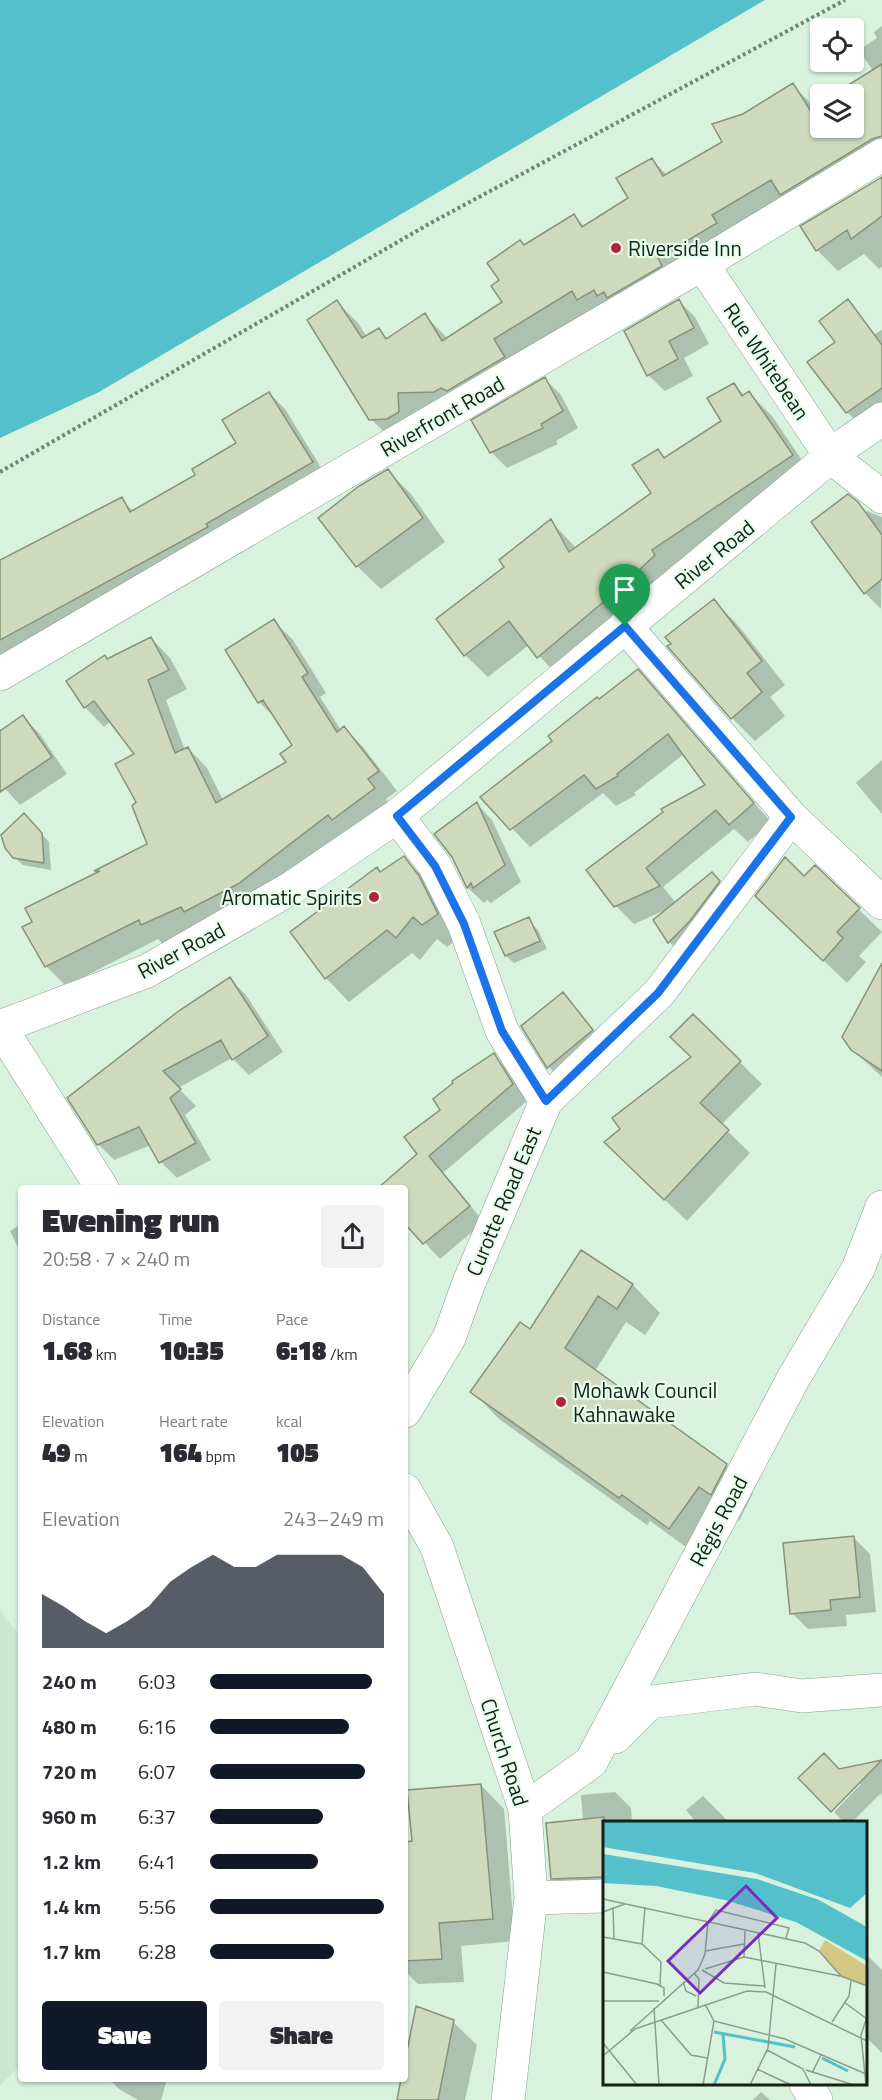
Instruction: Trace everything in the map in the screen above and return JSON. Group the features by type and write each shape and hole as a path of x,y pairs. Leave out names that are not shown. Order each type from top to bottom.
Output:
{"street":[{"name":"Riverfront Road","path":"0,674 702,264 882,155"},
{"name":"Rue Whitebean","path":"702,264 832,458 882,497"},
{"name":"River Road","path":"0,1027 147,971 293,887 397,816 625,626 832,458 847,443 882,419"},
{"path":"625,626 791,817 882,903"},
{"path":"397,816 435,866 464,924 502,1031 546,1101"},
{"name":"Curotte Road East","path":"408,1406 449,1338 468,1285 546,1101 658,993 791,817"},
{"path":"0,1027 100,1185"},
{"name":"Régis Road","path":"525,1809 591,1762 793,1379 858,1269 882,1207"},
{"name":"Church Road","path":"408,1495 437,1547 525,1809 531,1898 508,2100"},
{"path":"591,1762 651,1702 755,1689 802,1696 882,1690"},
{"path":"531,1898 603,1896"},
{"path":"807,2085 816,2100"}],"path":[{"path":"0,472 427,225 845,0"}],"shaded area":[{"path":"0,1611 18,1633 18,2068 0,2085"}],"water":[{"path":"0,0 765,0 99,392 0,438"}],"building":[{"path":"882,64 882,136 872,139 780,195 771,180 712,215 717,223 658,258 662,266 607,298 604,292 597,296 594,290 577,300 572,291 494,339 505,357 447,391 441,388 434,392 398,393 399,412 387,419 369,420 307,320 337,300 362,338 379,328 386,339 425,313 442,341 502,302 491,286 499,280 487,263 520,240 524,245 574,214 582,227 628,198 616,178 652,158 663,176 722,142 712,124 743,114 793,83 810,110 810,138 864,138 864,84 850,84"},
{"path":"882,177 882,216 851,239 847,230 816,251 800,226"},
{"path":"679,299 694,328 669,341 678,359 647,376 624,331"},
{"path":"848,299 882,345 882,388 846,413 807,362 835,342 819,321"},
{"path":"545,377 563,411 541,424 543,428 490,453 471,420"},
{"path":"734,383 742,396 749,391 793,455 652,550 655,555 621,587 537,658 509,621 464,656 436,619 504,567 499,560 551,519 569,552 651,493 632,465 658,449 664,458 721,421 707,398"},
{"path":"269,392 313,462 206,524 208,527 0,640 0,560 122,497 130,512 195,475 192,469 236,443 222,420"},
{"path":"388,469 423,518 356,567 318,518 359,486"},
{"path":"848,494 858,502 882,535 882,579 864,594 811,522"},
{"path":"714,599 762,661 747,673 762,692 731,719 667,646 671,644 665,637"},
{"path":"274,619 308,673 302,677 337,732 344,726 379,771 368,779 375,788 332,820 328,815 238,884 184,912 181,907 141,925 139,920 45,967 22,927 32,922 25,908 100,871 94,871 147,844 132,806 136,802 115,764 134,754 94,701 84,708 66,681 105,655 107,659 151,637 169,670 148,680 175,753 188,747 216,803 286,762 280,754 292,745 263,700 258,703 225,650"},
{"path":"638,669 754,803 729,825 716,810 646,868 660,886 614,907 586,870 663,812 661,809 705,785 668,734 617,774 618,776 596,789 584,775 510,830 480,797 552,741 548,736 597,697 599,699"},
{"path":"23,715 52,757 0,792 0,731"},
{"path":"477,802 505,865 473,888 471,883 467,888 452,857 434,834"},
{"path":"24,813 42,833 44,863 13,858 5,848 1,835"},
{"path":"404,856 419,876 438,914 422,925 413,917 396,938 387,930 325,979 290,932 377,867 380,872"},
{"path":"785,857 804,876 815,865 860,908 837,932 843,938 823,961 755,896"},
{"path":"712,872 720,881 689,922 668,943 653,920"},
{"path":"529,917 540,941 505,956 494,932"},
{"path":"882,963 882,1071 851,1050 842,1037"},
{"path":"230,977 268,1036 232,1060 221,1040 163,1071 181,1089 170,1098 196,1143 159,1163 139,1127 97,1145 67,1098 180,1010"},
{"path":"563,992 593,1030 547,1068 521,1026"},
{"path":"693,1014 741,1061 700,1103 729,1130 664,1200 604,1142 620,1129 612,1118 691,1057 670,1037"},
{"path":"494,1053 513,1084 429,1156 470,1206 423,1244 408,1227 408,1185 381,1185 417,1154 404,1137 440,1110 433,1099 453,1083 452,1081"},
{"path":"581,1250 633,1284 617,1309 598,1296 565,1348 727,1464 711,1495 699,1487 669,1529 622,1495 619,1498 470,1392 520,1322 530,1329"},
{"path":"854,1536 860,1597 830,1600 831,1610 790,1614 783,1543"},
{"path":"824,1753 839,1769 882,1760 831,1812 798,1778"},
{"path":"481,1784 493,1919 439,1923 442,1959 408,1961 408,1842 412,1841 408,1790"},
{"path":"604,1817 603,1877 551,1879 546,1823"},
{"path":"416,2006 454,2020 438,2100 397,2100 400,2082 408,2082 408,2046"}],"place":[{"name":"Riverside Inn","path":"616,248"},
{"name":"Aromatic Spirits","path":"374,897"},
{"name":"Mohawk Council Kahnawake","path":"561,1402"}],"route":[{"path":"625,626 791,817 658,993 546,1101 502,1031 464,924 435,866 397,816 625,626"}]}
